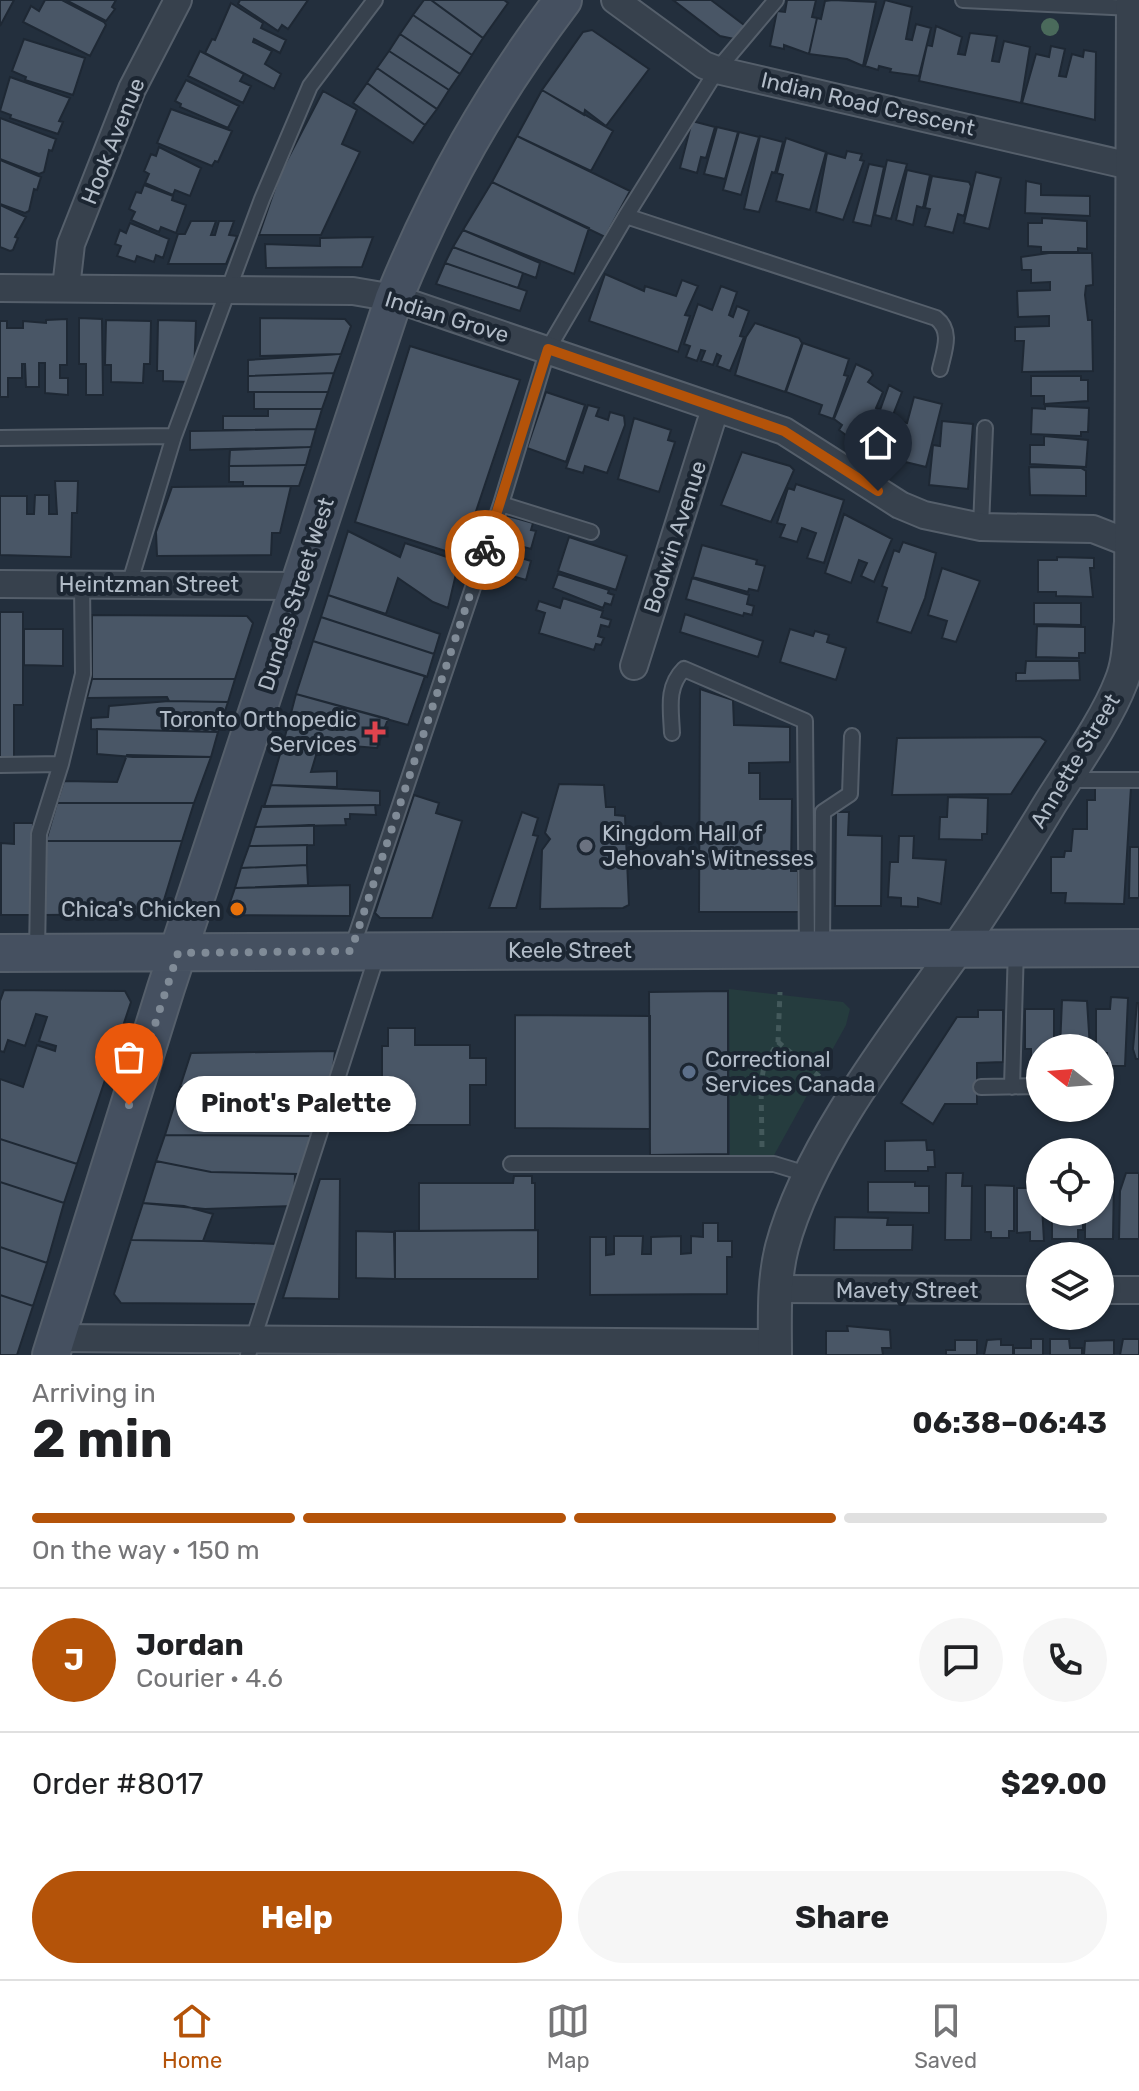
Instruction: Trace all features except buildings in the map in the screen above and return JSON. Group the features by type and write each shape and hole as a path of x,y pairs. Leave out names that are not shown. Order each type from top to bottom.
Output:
{"main road":[{"name":"Dundas Street West","path":"53,1346 178,953 394,298 428,214 468,139 563,0"},
{"name":"Keele Street","path":"0,953 1139,948"}],"street":[{"name":"Hook Avenue","path":"66,288 66,265 71,244 132,89 178,0"},
{"name":"Indian Road Crescent","path":"615,0 704,65 717,70 1136,167"},
{"name":"Annette Street","path":"775,1349 775,1289 782,1248 795,1206 862,1084 957,948 1065,780 1121,684 1127,663 1135,545 1133,4"},
{"name":"Indian Grove","path":"0,288 353,291 394,298 784,431 806,442 900,505 981,527 1093,529 1135,545"},
{"name":"Bodwin Avenue","path":"634,666 715,409"},
{"name":"Heintzman Street","path":"0,584 298,586"},
{"name":"Mavety Street","path":"775,1289 1026,1290"},
{"path":"1114,1290 1139,1290"},
{"path":"53,1346 775,1349"}],"lane":[{"path":"129,585 174,436 262,199 310,86 375,0"},
{"path":"250,1348 365,952 548,349 717,70 776,0"},
{"path":"963,0 1133,4"},
{"path":"626,216 936,318 944,324 947,336 940,369"},
{"path":"981,527 985,428"},
{"path":"0,438 174,436"},
{"path":"501,504 591,532"},
{"path":"37,953 39,834 61,764 83,674 82,584"},
{"path":"672,733 671,692 676,677 684,669 805,721 815,949"},
{"path":"815,949 823,812 850,794 852,736"},
{"path":"0,765 61,764"},
{"path":"1065,780 1139,780"},
{"path":"1012,1087 1016,947"},
{"path":"981,1087 1026,1086"},
{"path":"511,1164 763,1164 811,1175"}],"path":[{"path":"763,1164 761,1084 764,1066 778,1042 780,992"},
{"path":"778,1042 820,1077"}],"green space":[{"path":"729,989 843,1002 850,1009 846,1025 773,1157 730,1157"}],"way so far":[{"path":"129,1105 178,953 351,951 485,550"}],"place":[{"name":"Toronto Orthopedic Services","path":"375,732"},
{"name":"Kingdom Hall of Jehovah's Witnesses","path":"586,846"},
{"name":"Chica's Chicken","path":"237,909"},
{"name":"Correctional Services Canada","path":"689,1072"},
{"name":"Pinot's Palette","path":"129,1105"}],"route":[{"path":"485,550 548,349 784,431 806,442 878,491"}]}
